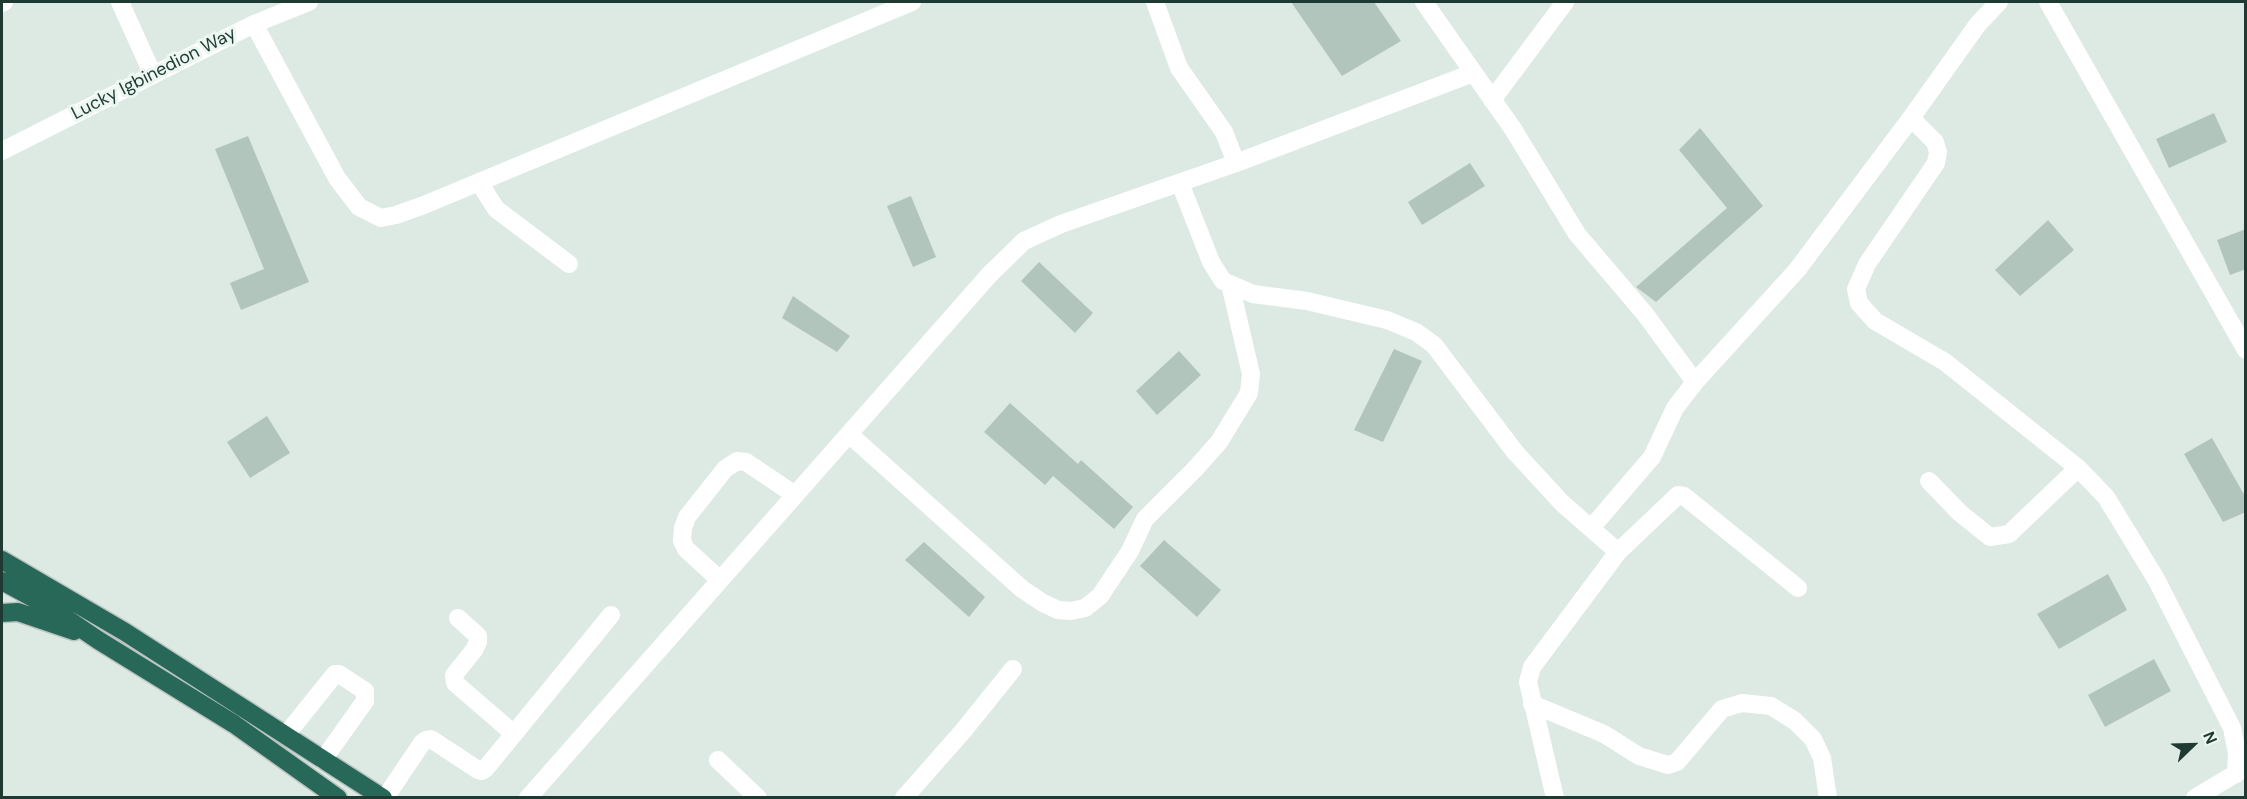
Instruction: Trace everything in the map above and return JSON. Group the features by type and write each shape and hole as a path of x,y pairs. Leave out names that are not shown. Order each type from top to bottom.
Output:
{"highway":[{"path":"2,561 125,632 384,798"},
{"path":"2,581 48,606 98,640 234,724 338,798"},
{"path":"2,613 18,612 98,640"},
{"path":"320,786 327,762"}],"street":[{"path":"120,2 153,75"},
{"name":"Lucky Igbinedion Way","path":"4,144 153,75 254,24 309,2"},
{"path":"254,24 337,178 359,207 381,218 396,215 479,182 912,2"},
{"path":"1155,2 1179,68 1224,132 1236,163"},
{"path":"1424,2 1513,129 1577,234 1646,314 1695,382"},
{"path":"1492,100 1565,2"},
{"path":"1592,527 1652,457 1675,408 1695,382 1797,270 1978,24 1999,2"},
{"path":"2048,2 2246,350"},
{"path":"528,798 990,274 1024,241 1061,224 1236,163 1473,73"},
{"path":"1911,118 1935,142 1938,152 1936,163 1868,264 1856,289 1859,303 1875,321 1945,362 2078,468 2106,497 2156,579 2232,728 2241,771 2195,798"},
{"path":"479,182 496,208 568,264"},
{"path":"1180,183 1211,262 1223,281 1253,294 1307,301 1387,320 1416,332 1434,345 1515,452 1562,503 1618,552"},
{"path":"849,434 1022,589 1042,603 1058,610 1071,611 1085,608 1100,596 1130,551 1144,519 1219,442 1249,393 1251,374 1230,284"},
{"path":"720,580 686,549 682,540 687,517 724,469 737,461 746,462 795,495"},
{"path":"1929,481 1960,513 1990,537 2009,534 2078,468"},
{"path":"1555,798 1527,682 1532,667 1618,552 1677,495 1684,496 1798,588"},
{"path":"384,798 426,740 431,740 482,771 611,615"},
{"path":"458,618 478,636 478,642 454,675 455,682 514,734"},
{"path":"904,798 963,731 1012,669"},
{"path":"286,735 332,677 339,674 366,691 365,701 327,762"},
{"path":"1532,704 1604,734 1639,756 1668,765 1677,762 1722,709 1742,703 1772,706 1795,721 1813,739 1822,758 1828,798"},
{"path":"718,760 758,798"}],"building":[{"path":"1291,2 1374,2 1401,41 1342,76"},
{"path":"2214,113 2227,142 2169,168 2156,139"},
{"path":"1700,128 1763,206 1656,302 1636,287 1727,208 1679,150"},
{"path":"248,136 309,282 241,310 230,283 264,269 215,149"},
{"path":"1470,163 1485,186 1422,225 1408,202"},
{"path":"911,196 936,257 913,267 887,206"},
{"path":"2048,220 2074,250 2020,296 1995,270"},
{"path":"2246,229 2246,269 2230,275 2217,240"},
{"path":"1039,262 1093,313 1075,333 1021,281"},
{"path":"793,296 850,336 837,352 782,318"},
{"path":"1394,349 1422,361 1383,442 1354,430"},
{"path":"1179,351 1201,375 1157,415 1136,391"},
{"path":"1010,403 1078,464 1081,460 1133,507 1114,529 1053,476 1045,485 984,432"},
{"path":"267,416 290,453 250,478 227,442"},
{"path":"2212,438 2246,498 2246,512 2223,522 2184,454"},
{"path":"1164,540 1221,590 1197,617 1140,566"},
{"path":"924,542 985,597 969,617 905,560"},
{"path":"2108,574 2127,610 2059,649 2037,614"},
{"path":"2154,659 2171,691 2105,727 2088,695"}]}
